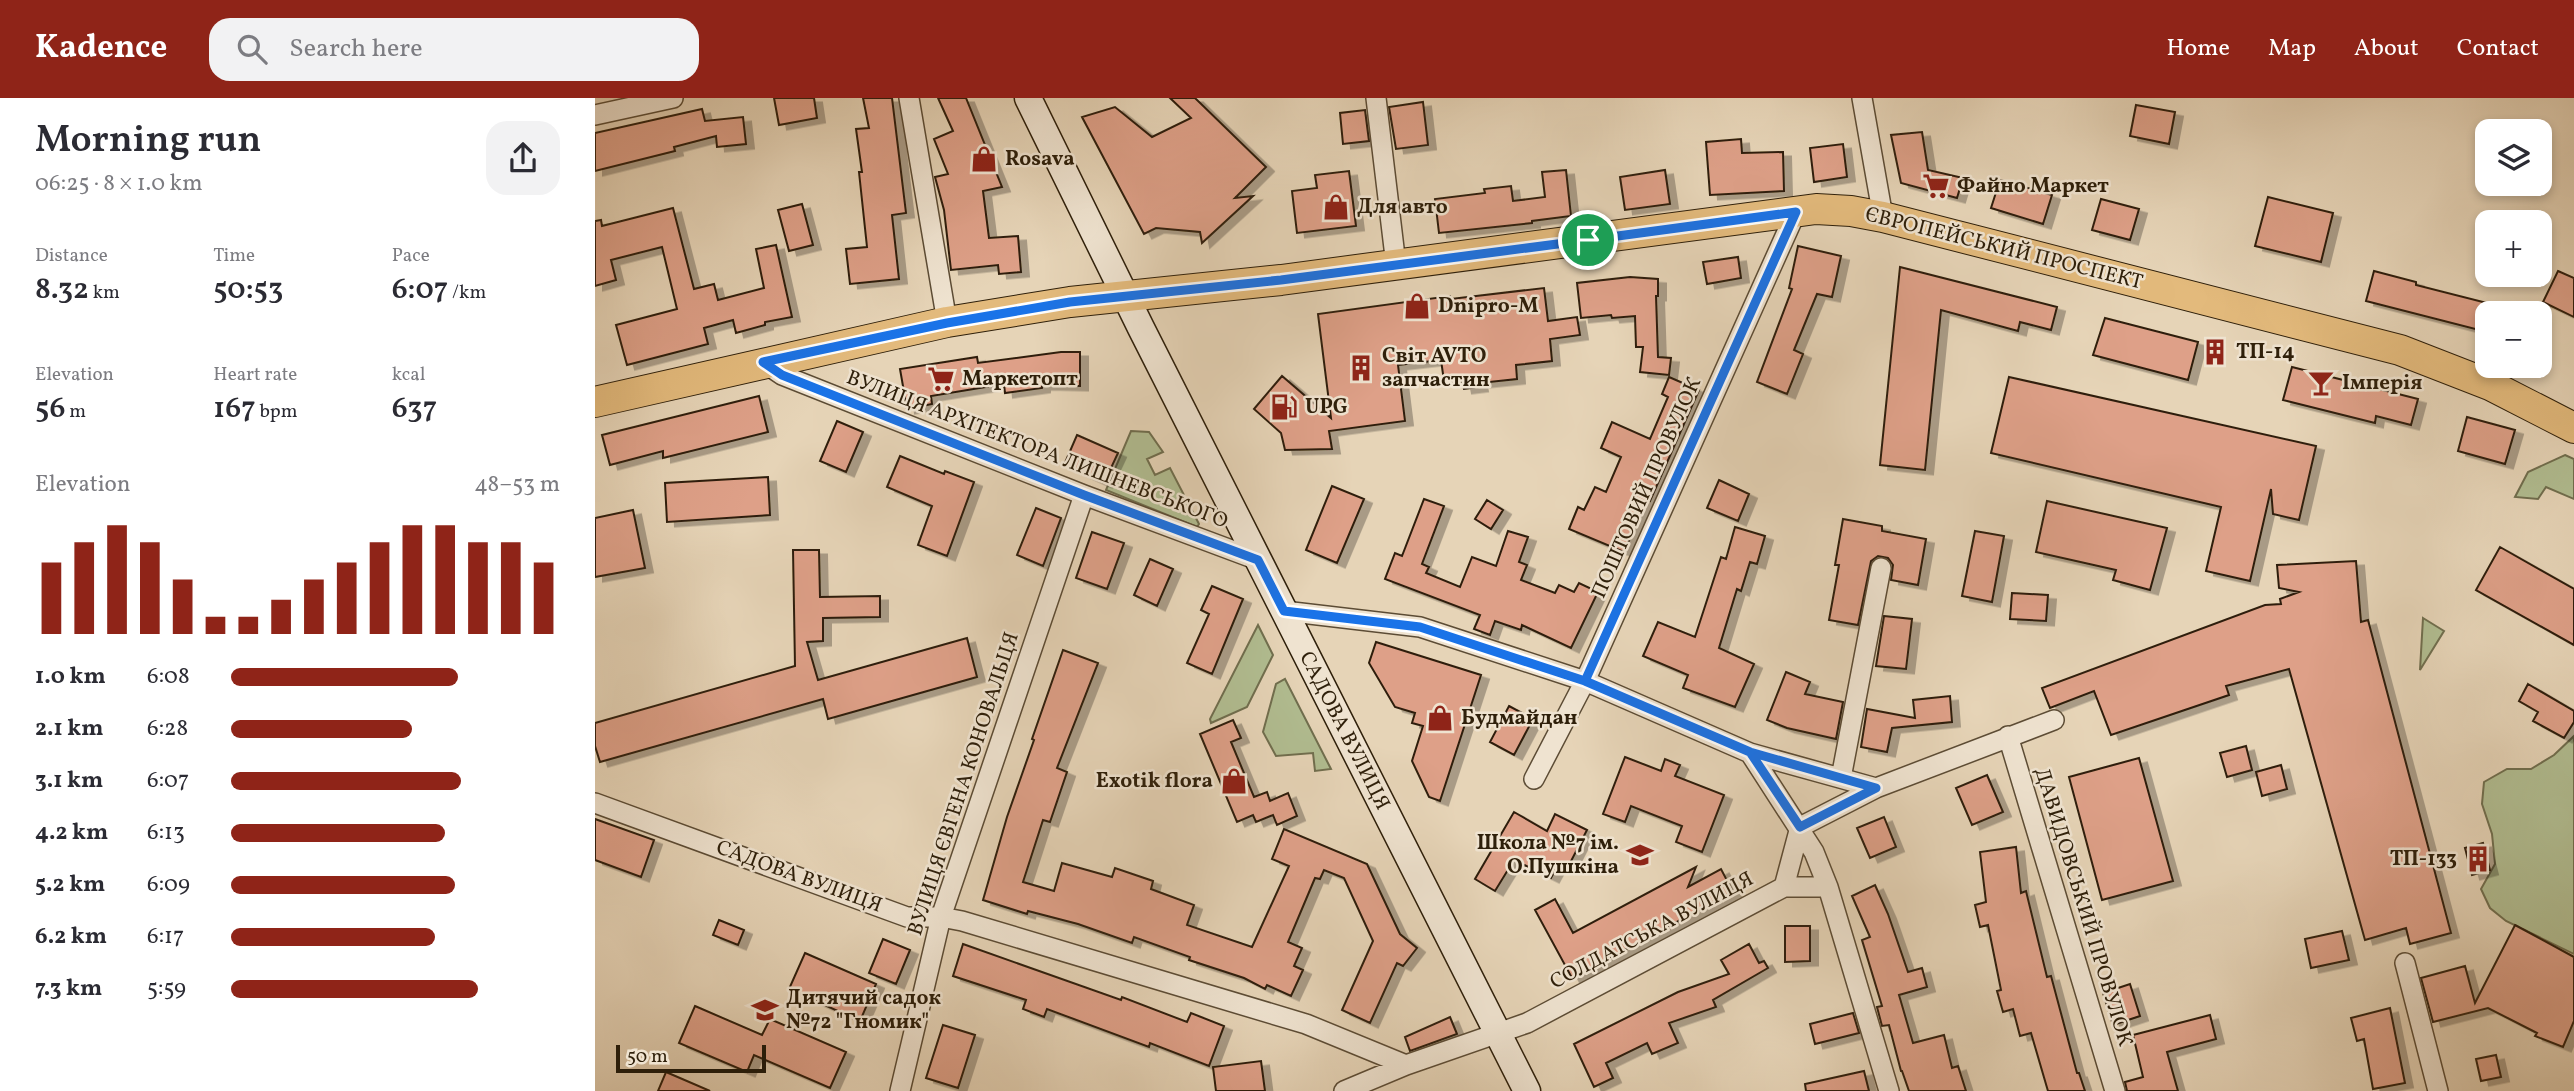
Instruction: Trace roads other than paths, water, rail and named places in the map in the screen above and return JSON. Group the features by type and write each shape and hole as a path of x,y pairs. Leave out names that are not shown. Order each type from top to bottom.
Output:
{"main road":[{"name":"САДОВА ВУЛИЦЯ","path":"1028,98 1125,296 1527,1091"},
{"name":"ЄВРОПЕЙСЬКИЙ ПРОСПЕКТ","path":"595,402 763,362 947,323 1070,302 1281,280 1816,209 1851,211 1884,217 2400,350 2490,386 2574,428"}],"street":[{"path":"595,115 673,98"},
{"path":"909,98 947,323"},
{"path":"1376,98 1396,265"},
{"path":"1862,98 1884,217"},
{"name":"ПОШТОВИЙ ПРОВУЛОК","path":"1534,779 1585,681 1796,212"},
{"name":"ВУЛИЦЯ АРХІТЕКТОРА ЛИШНЕВСЬКОГО","path":"763,362 782,375 1084,495 1258,560"},
{"name":"ВУЛИЦЯ ЄВГЕНА КОНОВАЛЬЦЯ","path":"900,1091 941,917 1084,495"},
{"path":"1841,778 1881,568"},
{"path":"1284,611 1420,627 1585,681 1750,752 1876,788"},
{"path":"1800,827 1876,788 2053,720"},
{"name":"ДАВИДОВСЬКИЙ ПРОВУЛОК","path":"2008,736 2115,1091"},
{"path":"1750,752 1814,852 1828,887 1889,1091"},
{"name":"САДОВА ВУЛИЦЯ","path":"595,803 907,917 941,917 976,925 1306,1024 1406,1065"},
{"name":"СОЛДАТСЬКА ВУЛИЦЯ","path":"1344,1091 1406,1065 1527,1023 1784,887 1800,827"},
{"path":"1784,887 1828,887"},
{"path":"2405,963 2438,1091"}],"place":[{"name":"Rosava","path":"984,159"},
{"name":"Файно Маркет","path":"1936,186"},
{"name":"Для авто","path":"1336,207"},
{"name":"Dnipro-M","path":"1417,306"},
{"name":"ТП-14","path":"2215,352"},
{"name":"Світ AVTO запчастин","path":"1361,368"},
{"name":"Маркетопт","path":"941,379"},
{"name":"Імперія","path":"2321,383"},
{"name":"UPG","path":"1284,407"},
{"name":"Будмайдан","path":"1440,718"},
{"name":"Exotik flora","path":"1234,781"},
{"name":"Школа №7 ім. О.Пушкіна","path":"1640,855"},
{"name":"ТП-133","path":"2478,859"},
{"name":"Дитячий садок №72 \"Гномик\"","path":"765,1010"}]}
